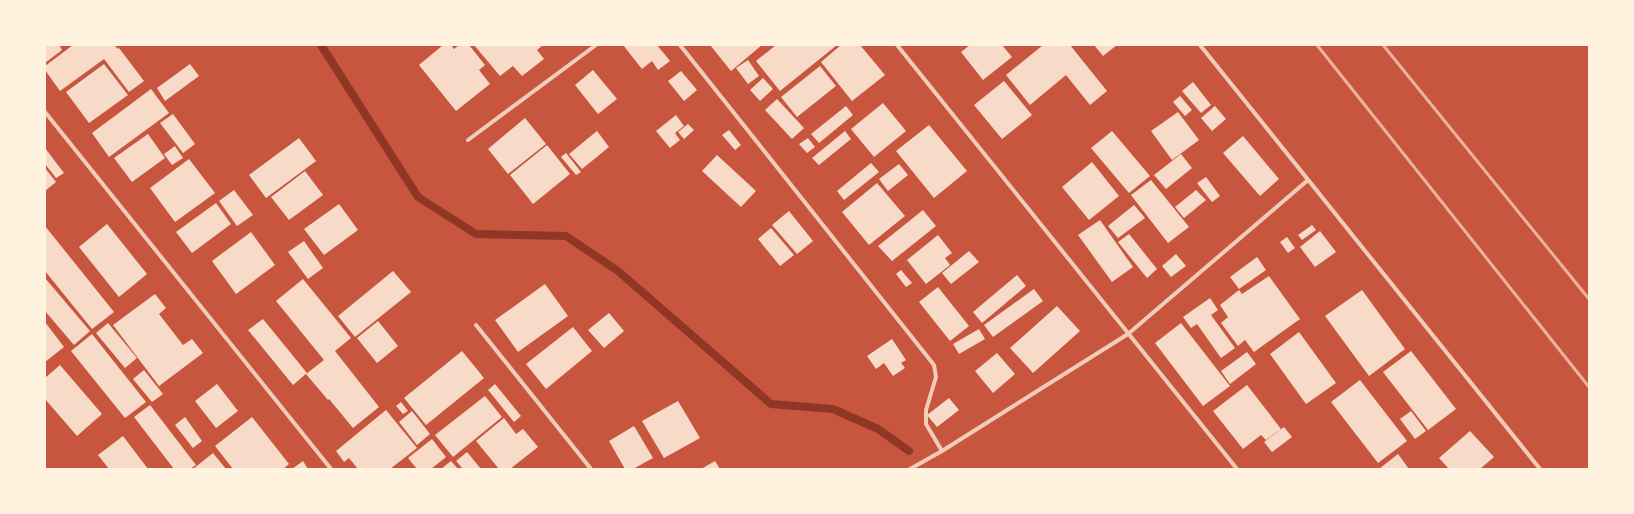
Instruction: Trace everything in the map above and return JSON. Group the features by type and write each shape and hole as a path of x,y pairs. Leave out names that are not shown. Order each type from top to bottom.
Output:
{"street":[{"path":"468,140 596,45"},
{"path":"680,45 934,365 936,377 926,410 926,424 942,451"},
{"path":"898,45 1237,469"},
{"path":"1200,45 1540,469"},
{"path":"45,112 331,469"},
{"path":"910,469 942,451 1128,334 1308,180"},
{"path":"476,325 591,469"}],"building":[{"path":"45,45 59,45 62,50 45,63"},
{"path":"73,45 114,45 118,49 119,48 144,81 129,92 104,59 60,91 45,70 45,66"},
{"path":"443,45 451,45 454,49 459,45 469,45 485,65 479,70 490,84 456,111 419,65"},
{"path":"474,45 543,45 537,50 544,59 522,76 513,66 500,76"},
{"path":"623,45 657,45 670,61 658,70 652,61 642,69"},
{"path":"710,45 762,45 731,71"},
{"path":"776,45 837,45 780,91 756,61"},
{"path":"841,45 860,45 885,75 852,101 821,62"},
{"path":"970,45 1002,45 1012,57 983,80 961,52"},
{"path":"1043,45 1070,45 1107,91 1090,105 1066,75 1030,105 1006,75"},
{"path":"1094,45 1117,45 1103,56"},
{"path":"748,60 759,76 748,84 736,68"},
{"path":"104,64 128,95 89,123 66,92"},
{"path":"190,64 199,76 165,101 157,88"},
{"path":"820,66 836,86 797,117 781,97"},
{"path":"593,70 617,99 598,114 575,85"},
{"path":"681,71 697,90 684,101 668,81"},
{"path":"763,78 773,89 760,101 750,90"},
{"path":"1004,81 1032,115 1002,139 974,105"},
{"path":"1193,82 1211,105 1201,113 1182,91"},
{"path":"151,89 169,113 109,157 92,133"},
{"path":"1180,96 1192,110 1185,116 1173,102"},
{"path":"777,99 804,128 792,139 765,110"},
{"path":"883,103 906,131 874,157 851,129"},
{"path":"846,106 853,115 819,143 811,134"},
{"path":"1215,106 1226,119 1212,131 1201,118"},
{"path":"1178,112 1199,140 1172,160 1151,131"},
{"path":"173,114 195,144 183,153 160,123"},
{"path":"676,115 684,126 675,133 680,140 670,148 656,131"},
{"path":"525,118 546,144 508,174 488,149"},
{"path":"688,124 694,130 684,139 678,132"},
{"path":"929,125 967,171 934,198 896,151"},
{"path":"729,130 741,145 735,150 722,135"},
{"path":"597,131 609,147 582,169 569,154"},
{"path":"845,131 851,139 819,165 812,158"},
{"path":"1112,131 1150,176 1129,193 1091,148"},
{"path":"148,134 165,158 132,182 114,158"},
{"path":"1243,136 1279,179 1260,196 1223,153"},
{"path":"299,138 316,161 266,198 249,175"},
{"path":"808,138 815,147 807,153 799,144"},
{"path":"547,145 570,174 533,204 510,175"},
{"path":"175,146 183,158 172,165 164,154"},
{"path":"45,148 64,173 56,178 45,164"},
{"path":"566,153 581,172 576,175 561,157"},
{"path":"1181,154 1192,168 1166,189 1154,175"},
{"path":"717,155 756,191 741,207 702,171"},
{"path":"189,159 215,193 175,222 150,188"},
{"path":"1092,162 1119,196 1089,220 1062,187"},
{"path":"871,163 879,172 844,200 837,191"},
{"path":"899,164 908,175 888,191 879,179"},
{"path":"45,168 56,182 45,191"},
{"path":"305,171 323,195 289,220 271,197"},
{"path":"1206,177 1220,196 1212,202 1197,183"},
{"path":"1151,180 1189,227 1168,243 1131,195"},
{"path":"877,183 905,216 869,245 842,212"},
{"path":"234,190 253,215 237,226 219,201"},
{"path":"1196,190 1206,200 1184,218 1175,207"},
{"path":"216,203 231,224 192,253 176,232"},
{"path":"339,204 358,230 324,255 304,229"},
{"path":"1134,205 1145,218 1118,238 1108,226"},
{"path":"923,210 936,226 892,261 878,246"},
{"path":"789,211 813,241 797,254 772,225"},
{"path":"1100,220 1133,267 1112,282 1078,235"},
{"path":"107,224 147,274 119,297 79,247"},
{"path":"1312,225 1316,230 1302,240 1298,235"},
{"path":"45,226 114,312 92,329 45,271"},
{"path":"771,228 794,255 780,266 758,239"},
{"path":"1320,231 1336,252 1315,267 1300,247"},
{"path":"251,232 275,265 236,294 212,261"},
{"path":"1129,234 1157,269 1147,278 1118,242"},
{"path":"938,235 952,253 945,258 950,265 926,284 907,260"},
{"path":"1287,237 1295,248 1288,253 1280,242"},
{"path":"304,241 323,268 308,279 288,252"},
{"path":"969,251 979,262 951,284 942,273"},
{"path":"1176,254 1186,266 1171,277 1162,266"},
{"path":"1257,257 1266,270 1239,289 1230,277"},
{"path":"901,270 912,283 906,287 896,274"},
{"path":"393,271 411,292 355,337 338,316"},
{"path":"1017,275 1026,286 982,323 973,312"},
{"path":"1269,276 1300,319 1254,352 1245,340 1238,346 1221,323 1228,317 1220,305 1239,290 1242,294"},
{"path":"45,278 90,331 74,345 45,311"},
{"path":"303,279 351,338 335,351 379,407 353,428 306,374 324,360 276,301"},
{"path":"545,284 568,316 518,352 495,320"},
{"path":"938,287 969,326 950,341 919,302"},
{"path":"1034,289 1043,301 993,337 984,325"},
{"path":"1362,290 1405,349 1369,376 1325,316"},
{"path":"155,294 166,308 159,314 183,345 192,339 203,353 159,386 113,325"},
{"path":"1210,298 1218,310 1211,315 1235,348 1221,358 1197,324 1191,328 1183,317"},
{"path":"1057,306 1080,331 1033,373 1010,348"},
{"path":"609,313 624,331 604,348 588,330"},
{"path":"263,319 307,373 293,385 248,330"},
{"path":"378,321 398,346 377,363 357,338"},
{"path":"45,322 64,347 45,362"},
{"path":"108,323 137,358 125,368 96,333"},
{"path":"1181,323 1230,386 1203,406 1155,343"},
{"path":"573,327 592,351 546,389 526,364"},
{"path":"979,329 985,339 959,354 953,344"},
{"path":"1299,332 1336,383 1306,404 1270,354"},
{"path":"92,334 146,402 125,418 71,351"},
{"path":"892,339 906,360 901,363 905,368 893,376 884,363 876,369 867,356"},
{"path":"462,351 484,378 426,425 404,398"},
{"path":"1411,351 1456,409 1428,430 1383,372"},
{"path":"1247,352 1256,364 1230,384 1221,371"},
{"path":"997,353 1015,374 993,393 975,371"},
{"path":"60,365 102,414 77,436 45,399 45,378"},
{"path":"144,370 163,394 152,402 133,379"},
{"path":"1360,380 1407,441 1378,463 1331,402"},
{"path":"217,384 238,411 216,428 195,401"},
{"path":"495,384 521,416 514,422 488,390"},
{"path":"1247,385 1281,429 1266,440 1261,435 1243,449 1213,411"},
{"path":"485,396 502,417 453,457 435,435"},
{"path":"949,398 959,410 937,427 927,415"},
{"path":"678,401 700,438 664,458 642,421"},
{"path":"401,402 408,411 403,414 396,406"},
{"path":"150,405 196,465 190,469 174,469 134,417"},
{"path":"386,410 417,448 390,469 358,469 349,458 344,462 336,451"},
{"path":"412,411 430,434 417,445 399,422"},
{"path":"1411,411 1426,431 1415,439 1400,419"},
{"path":"185,417 202,441 193,448 175,425"},
{"path":"252,417 289,464 283,469 233,469 215,446"},
{"path":"504,418 516,434 523,429 538,447 510,469 499,469 476,441"},
{"path":"634,426 653,458 633,469 625,469 609,441"},
{"path":"1284,427 1292,437 1272,452 1264,442"},
{"path":"1470,431 1494,457 1480,469 1449,469 1439,458"},
{"path":"123,436 148,469 109,469 98,455"},
{"path":"432,439 446,457 431,469 417,469 408,458"},
{"path":"467,452 481,469 463,469 456,461"},
{"path":"213,453 226,469 193,469"},
{"path":"1398,454 1409,469 1379,469"},
{"path":"303,461 308,469 292,469"},
{"path":"451,461 458,469 441,469"},
{"path":"715,461 720,469 701,469"}],"waterway":[{"path":"321,45 418,197 476,234 566,236 618,271 771,404 833,409 878,429 909,451"}],"railway":[{"path":"1317,45 1589,387"},
{"path":"1383,45 1589,299"}]}
